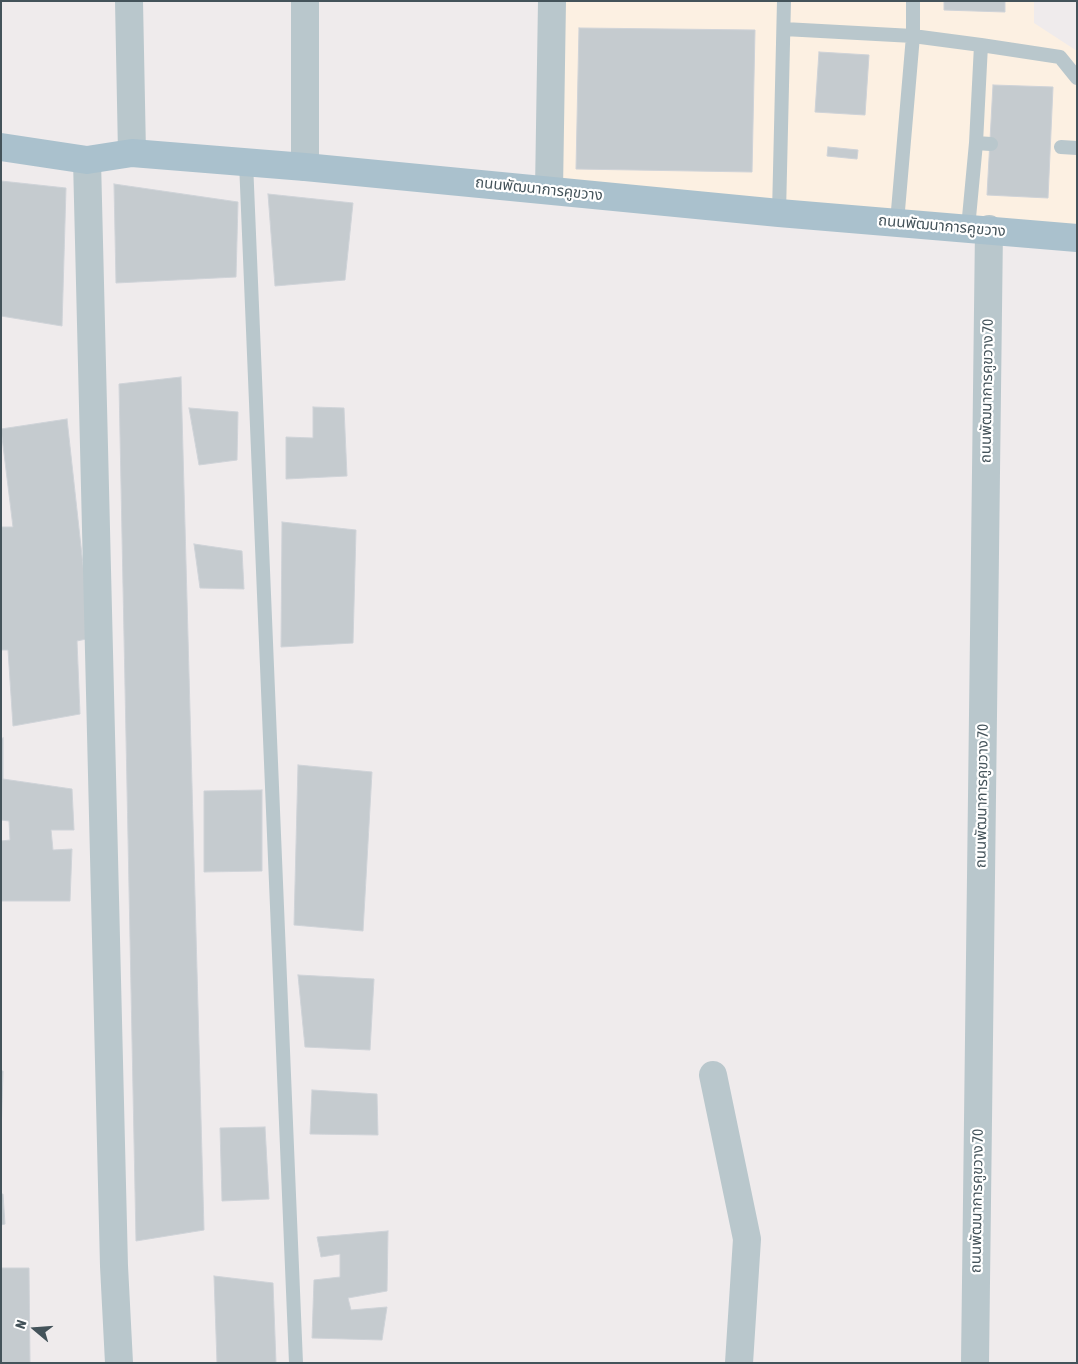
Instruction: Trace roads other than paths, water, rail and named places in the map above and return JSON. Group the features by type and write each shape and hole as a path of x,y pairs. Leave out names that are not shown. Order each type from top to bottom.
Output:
{"main road":[{"name":"ถนนพัฒนาการคูขวาง","path":"1,148 88,160 132,153 246,162 779,213 1077,238"}],"street":[{"path":"129,1 132,153"},
{"path":"305,1 305,167"},
{"path":"549,190 552,1"},
{"path":"88,160 114,1266 119,1363"},
{"name":"ถนนพัฒนาการคูขวาง 70","path":"975,1363 978,229"},
{"path":"714,1075 746,1239 739,1363"}],"lane":[{"path":"779,213 784,1"},
{"path":"897,222 913,36 913,1"},
{"path":"784,29 913,36 1060,58 1077,78"},
{"path":"978,229 976,143 981,45"},
{"path":"976,143 991,144"},
{"path":"1061,147 1077,148"},
{"path":"246,162 296,1363"}]}
